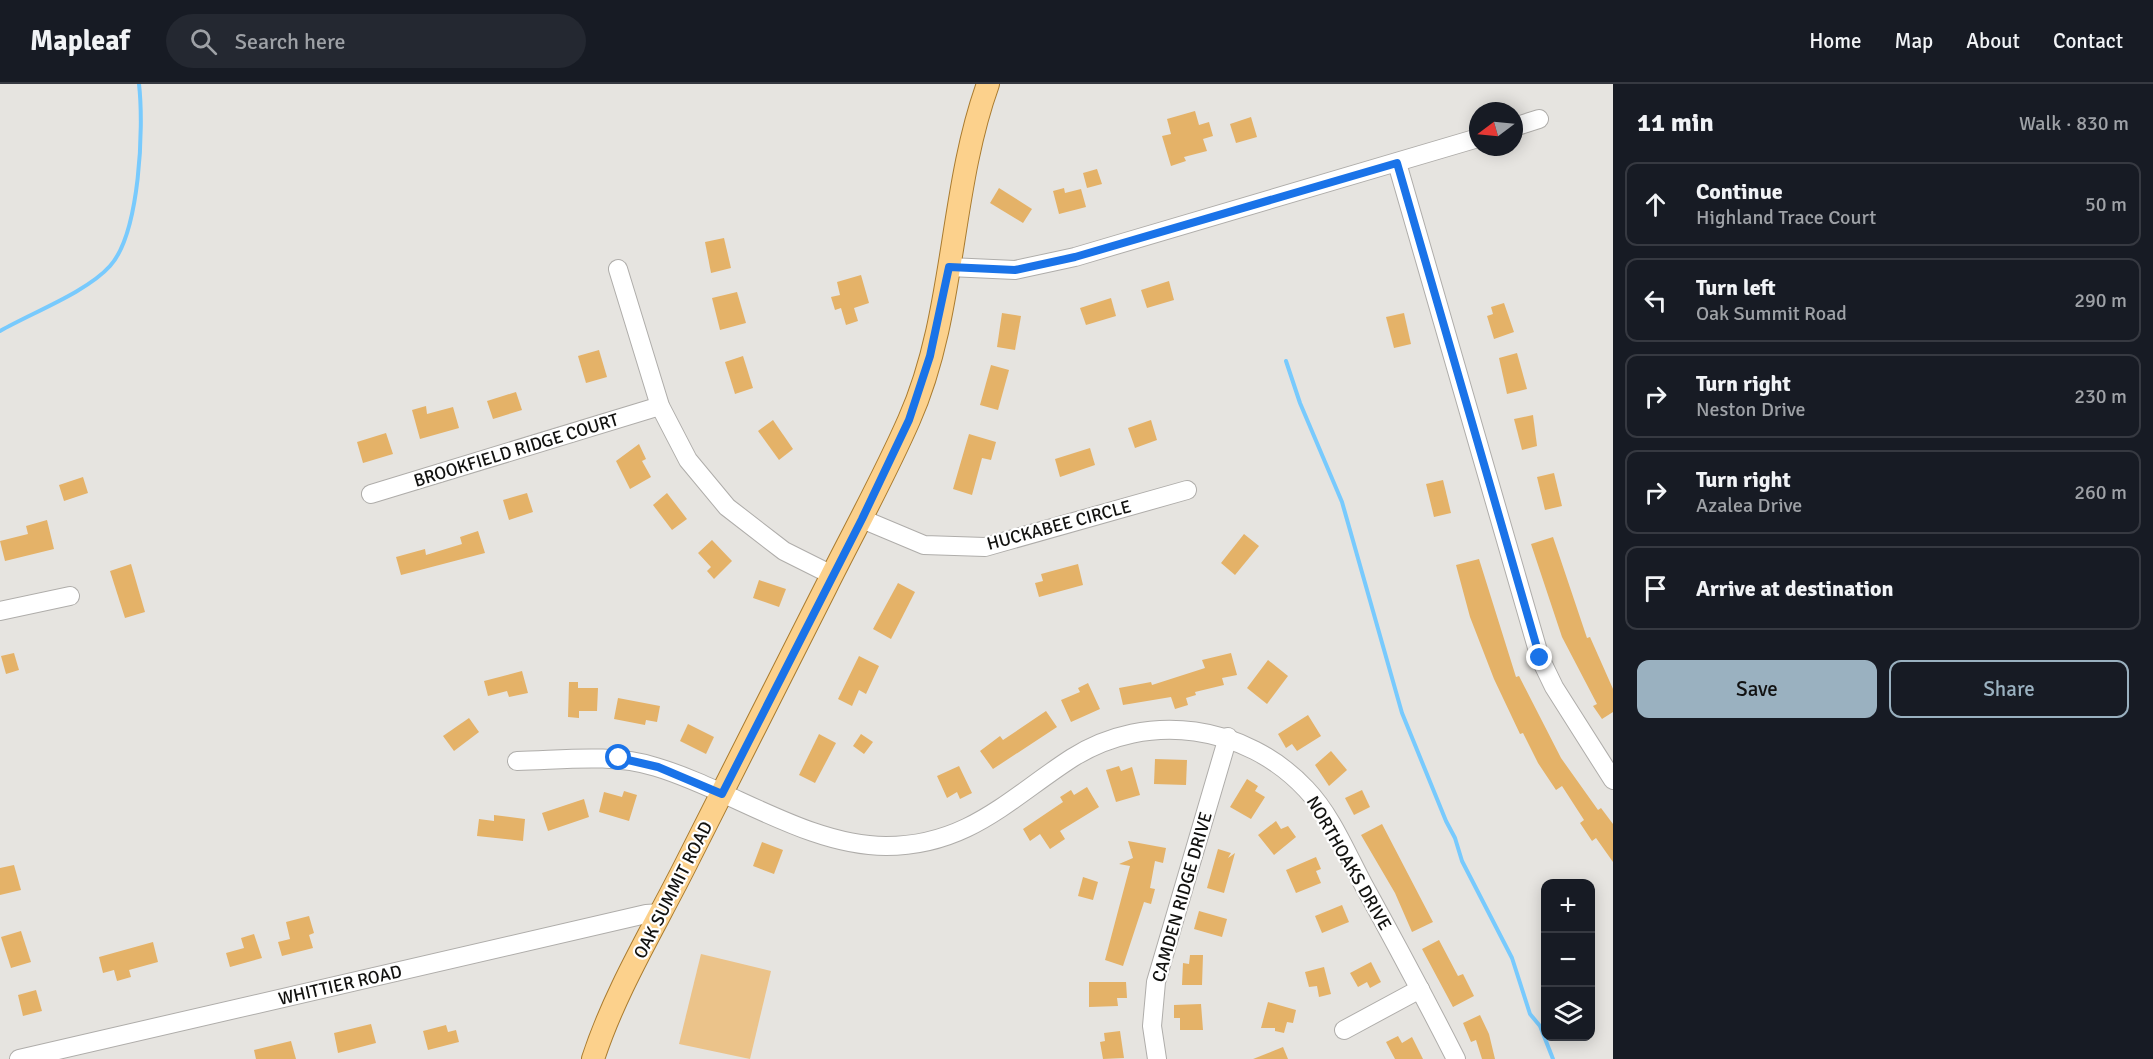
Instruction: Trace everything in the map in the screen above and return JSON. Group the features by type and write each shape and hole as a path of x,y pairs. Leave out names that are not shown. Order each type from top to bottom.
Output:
{"main road":[{"name":"OAK SUMMIT ROAD","path":"593,1059 607,1022 862,519 921,392 949,267 969,144 988,84"}],"street":[{"path":"1523,124 1539,119"},
{"path":"949,267 1015,270 1075,257 1469,141"},
{"path":"1397,163 1540,658 1554,687 1613,780"},
{"path":"618,268 660,406 688,460 727,507 784,551 832,575"},
{"name":"BROOKFIELD RIDGE COURT","path":"371,494 660,406"},
{"name":"HUCKABEE CIRCLE","path":"862,519 924,545 985,547 1187,490"},
{"path":"0,611 70,596"},
{"name":"NORTHOAKS DRIVE","path":"518,761 619,758 658,767 821,836 854,843 897,846 922,842 963,830 989,818 1073,758 1111,739 1163,729 1188,730 1228,737 1273,760 1297,779 1322,809 1456,1059"},
{"name":"CAMDEN RIDGE DRIVE","path":"1157,1059 1152,1026 1156,982 1228,737"},
{"name":"WHITTIER ROAD","path":"19,1059 646,914 661,913"},
{"path":"1344,1030 1420,989"}],"shaded area":[{"path":"701,954 771,971 750,1059 679,1044"}],"building":[{"path":"1195,111 1199,125 1209,122 1213,136 1203,139 1207,151 1184,157 1186,161 1171,166 1162,136 1171,134 1167,119"},
{"path":"1251,117 1257,137 1236,143 1230,124"},
{"path":"1097,169 1102,184 1087,188 1083,173"},
{"path":"999,188 1032,209 1023,223 990,203"},
{"path":"1064,188 1065,193 1081,189 1086,207 1059,214 1053,191"},
{"path":"724,238 731,268 711,273 705,242"},
{"path":"861,275 869,303 854,308 858,321 846,325 841,308 835,310 831,297 840,295 837,282"},
{"path":"1169,281 1174,300 1147,308 1141,290"},
{"path":"737,292 746,323 720,330 712,298"},
{"path":"1111,298 1116,316 1086,325 1080,308"},
{"path":"1504,303 1514,332 1494,339 1487,316 1493,314 1491,307"},
{"path":"1002,313 1021,316 1015,350 997,347"},
{"path":"1404,313 1411,344 1394,348 1386,317"},
{"path":"599,350 607,377 586,383 578,356"},
{"path":"1517,353 1527,389 1507,394 1499,358"},
{"path":"743,356 753,388 735,394 725,362"},
{"path":"991,365 1009,370 998,410 980,405"},
{"path":"516,392 522,410 493,419 487,401"},
{"path":"426,406 427,414 453,407 459,428 420,439 412,410"},
{"path":"1533,415 1537,446 1522,450 1514,419"},
{"path":"773,420 793,449 779,460 758,431"},
{"path":"1151,420 1157,440 1135,448 1128,428"},
{"path":"386,433 393,454 363,463 357,442"},
{"path":"969,434 996,442 991,460 982,458 972,495 953,489"},
{"path":"639,444 646,459 642,461 651,477 630,489 616,461"},
{"path":"1090,448 1095,465 1060,477 1055,459"},
{"path":"1554,473 1562,506 1545,510 1537,477"},
{"path":"83,477 88,493 64,501 59,485"},
{"path":"1443,480 1451,513 1434,517 1426,484"},
{"path":"527,493 533,512 509,520 503,500"},
{"path":"667,493 687,519 672,530 653,505"},
{"path":"47,520 54,549 5,561 0,541 28,534 26,526"},
{"path":"478,531 485,553 401,575 396,557 425,549 426,555 462,544 460,537"},
{"path":"1244,534 1259,546 1235,575 1221,563"},
{"path":"1553,537 1587,638 1590,637 1613,689 1613,712 1602,719 1593,706 1597,704 1562,637 1531,544"},
{"path":"712,540 732,561 714,579 707,571 711,567 698,553"},
{"path":"1479,559 1516,677 1519,676 1561,758 1598,810 1601,808 1613,824 1613,862 1596,838 1592,841 1580,823 1584,820 1562,786 1556,790 1538,763 1523,733 1520,734 1494,679 1470,617 1456,565"},
{"path":"131,564 145,612 125,618 110,571"},
{"path":"1078,564 1083,585 1039,597 1035,583 1043,581 1041,574"},
{"path":"759,580 786,589 779,607 753,598"},
{"path":"898,583 915,592 891,639 873,629"},
{"path":"14,653 19,670 6,674 1,656"},
{"path":"1231,653 1237,675 1222,678 1224,685 1195,692 1196,695 1186,698 1188,705 1175,709 1171,697 1123,705 1119,688 1151,682 1152,685 1205,668 1202,660"},
{"path":"859,656 879,666 866,694 859,690 852,706 838,699"},
{"path":"1268,660 1288,676 1267,704 1247,688"},
{"path":"522,671 528,693 509,697 507,691 488,696 484,681"},
{"path":"569,682 578,682 578,688 598,688 597,711 579,711 579,718 568,717"},
{"path":"1088,683 1100,709 1071,722 1061,700 1080,692 1078,688"},
{"path":"618,698 660,706 657,722 646,720 645,725 614,719"},
{"path":"1046,711 1057,727 993,769 980,751 1000,736 1003,740"},
{"path":"1308,715 1321,736 1297,751 1292,744 1286,748 1278,734"},
{"path":"469,718 479,732 454,751 443,736"},
{"path":"688,724 714,737 706,754 680,741"},
{"path":"819,734 836,743 815,783 799,775"},
{"path":"861,734 873,742 864,754 853,746"},
{"path":"1331,751 1347,770 1329,786 1315,765"},
{"path":"1155,759 1187,760 1186,785 1154,784"},
{"path":"959,766 972,793 960,799 957,792 947,798 937,776"},
{"path":"1119,766 1121,771 1132,767 1140,795 1116,802 1106,770"},
{"path":"1247,779 1258,786 1255,791 1265,797 1251,819 1230,807"},
{"path":"1087,787 1099,807 1060,831 1065,839 1050,849 1040,834 1030,841 1023,829 1063,802 1060,797 1071,790 1074,795"},
{"path":"1362,790 1370,807 1354,815 1345,798"},
{"path":"624,791 637,795 629,821 599,812 604,792 622,797"},
{"path":"584,799 589,817 548,831 542,813"},
{"path":"494,815 525,819 523,841 477,836 479,819 494,821"},
{"path":"1276,821 1281,829 1288,826 1296,837 1274,855 1258,835"},
{"path":"1382,824 1433,922 1412,932 1395,893 1361,835"},
{"path":"1128,841 1166,848 1163,863 1155,861 1150,888 1155,889 1151,904 1144,902 1123,966 1105,960 1130,866 1119,864 1133,858"},
{"path":"762,842 783,850 774,874 753,866"},
{"path":"1218,849 1231,853 1228,858 1235,853 1224,893 1207,888"},
{"path":"1316,857 1321,869 1316,871 1321,883 1296,893 1286,870"},
{"path":"14,865 21,890 0,895 0,868"},
{"path":"1083,877 1098,882 1093,900 1078,896"},
{"path":"1342,905 1349,922 1322,933 1315,916"},
{"path":"1199,911 1227,919 1222,937 1194,929"},
{"path":"309,916 314,933 309,935 313,948 282,956 278,942 290,939 286,922"},
{"path":"21,931 31,962 11,968 1,937"},
{"path":"254,934 262,958 230,967 226,953 244,948 241,938"},
{"path":"1439,940 1458,976 1463,974 1474,996 1453,1007 1422,949"},
{"path":"153,942 158,962 129,970 131,977 117,981 114,970 103,973 99,957"},
{"path":"1190,955 1203,955 1202,985 1182,985 1183,963 1189,964"},
{"path":"1371,962 1381,982 1370,988 1367,982 1358,987 1350,973"},
{"path":"1324,967 1331,994 1319,997 1317,986 1309,987 1305,972"},
{"path":"1089,982 1126,982 1127,998 1117,998 1118,1006 1089,1007"},
{"path":"36,990 42,1011 23,1016 18,995"},
{"path":"1268,1002 1296,1010 1293,1023 1287,1022 1284,1033 1275,1031 1275,1028 1261,1028"},
{"path":"1201,1004 1203,1030 1180,1030 1180,1018 1174,1018 1174,1005"},
{"path":"1480,1015 1489,1034 1495,1059 1482,1059 1476,1040 1471,1042 1463,1023"},
{"path":"371,1024 376,1043 338,1053 334,1033"},
{"path":"446,1025 448,1032 456,1030 459,1042 428,1050 423,1031"},
{"path":"1120,1031 1124,1058 1103,1059 1100,1042 1105,1041 1104,1033"},
{"path":"1398,1036 1402,1043 1412,1037 1423,1059 1395,1059 1386,1042"},
{"path":"291,1041 296,1059 256,1059 254,1050"},
{"path":"1283,1047 1288,1059 1253,1059"}],"waterway":[{"path":"0,331 87,285 110,266 120,250 128,230 138,179 141,126 139,84"},
{"path":"1286,361 1300,403 1342,502 1402,713 1455,838 1462,861 1512,958 1530,1014 1540,1026 1553,1059"}],"route":[{"path":"619,758 658,767 722,794 862,519 909,420 921,392 949,267 1015,270 1075,257 1397,163 1540,658"}]}
